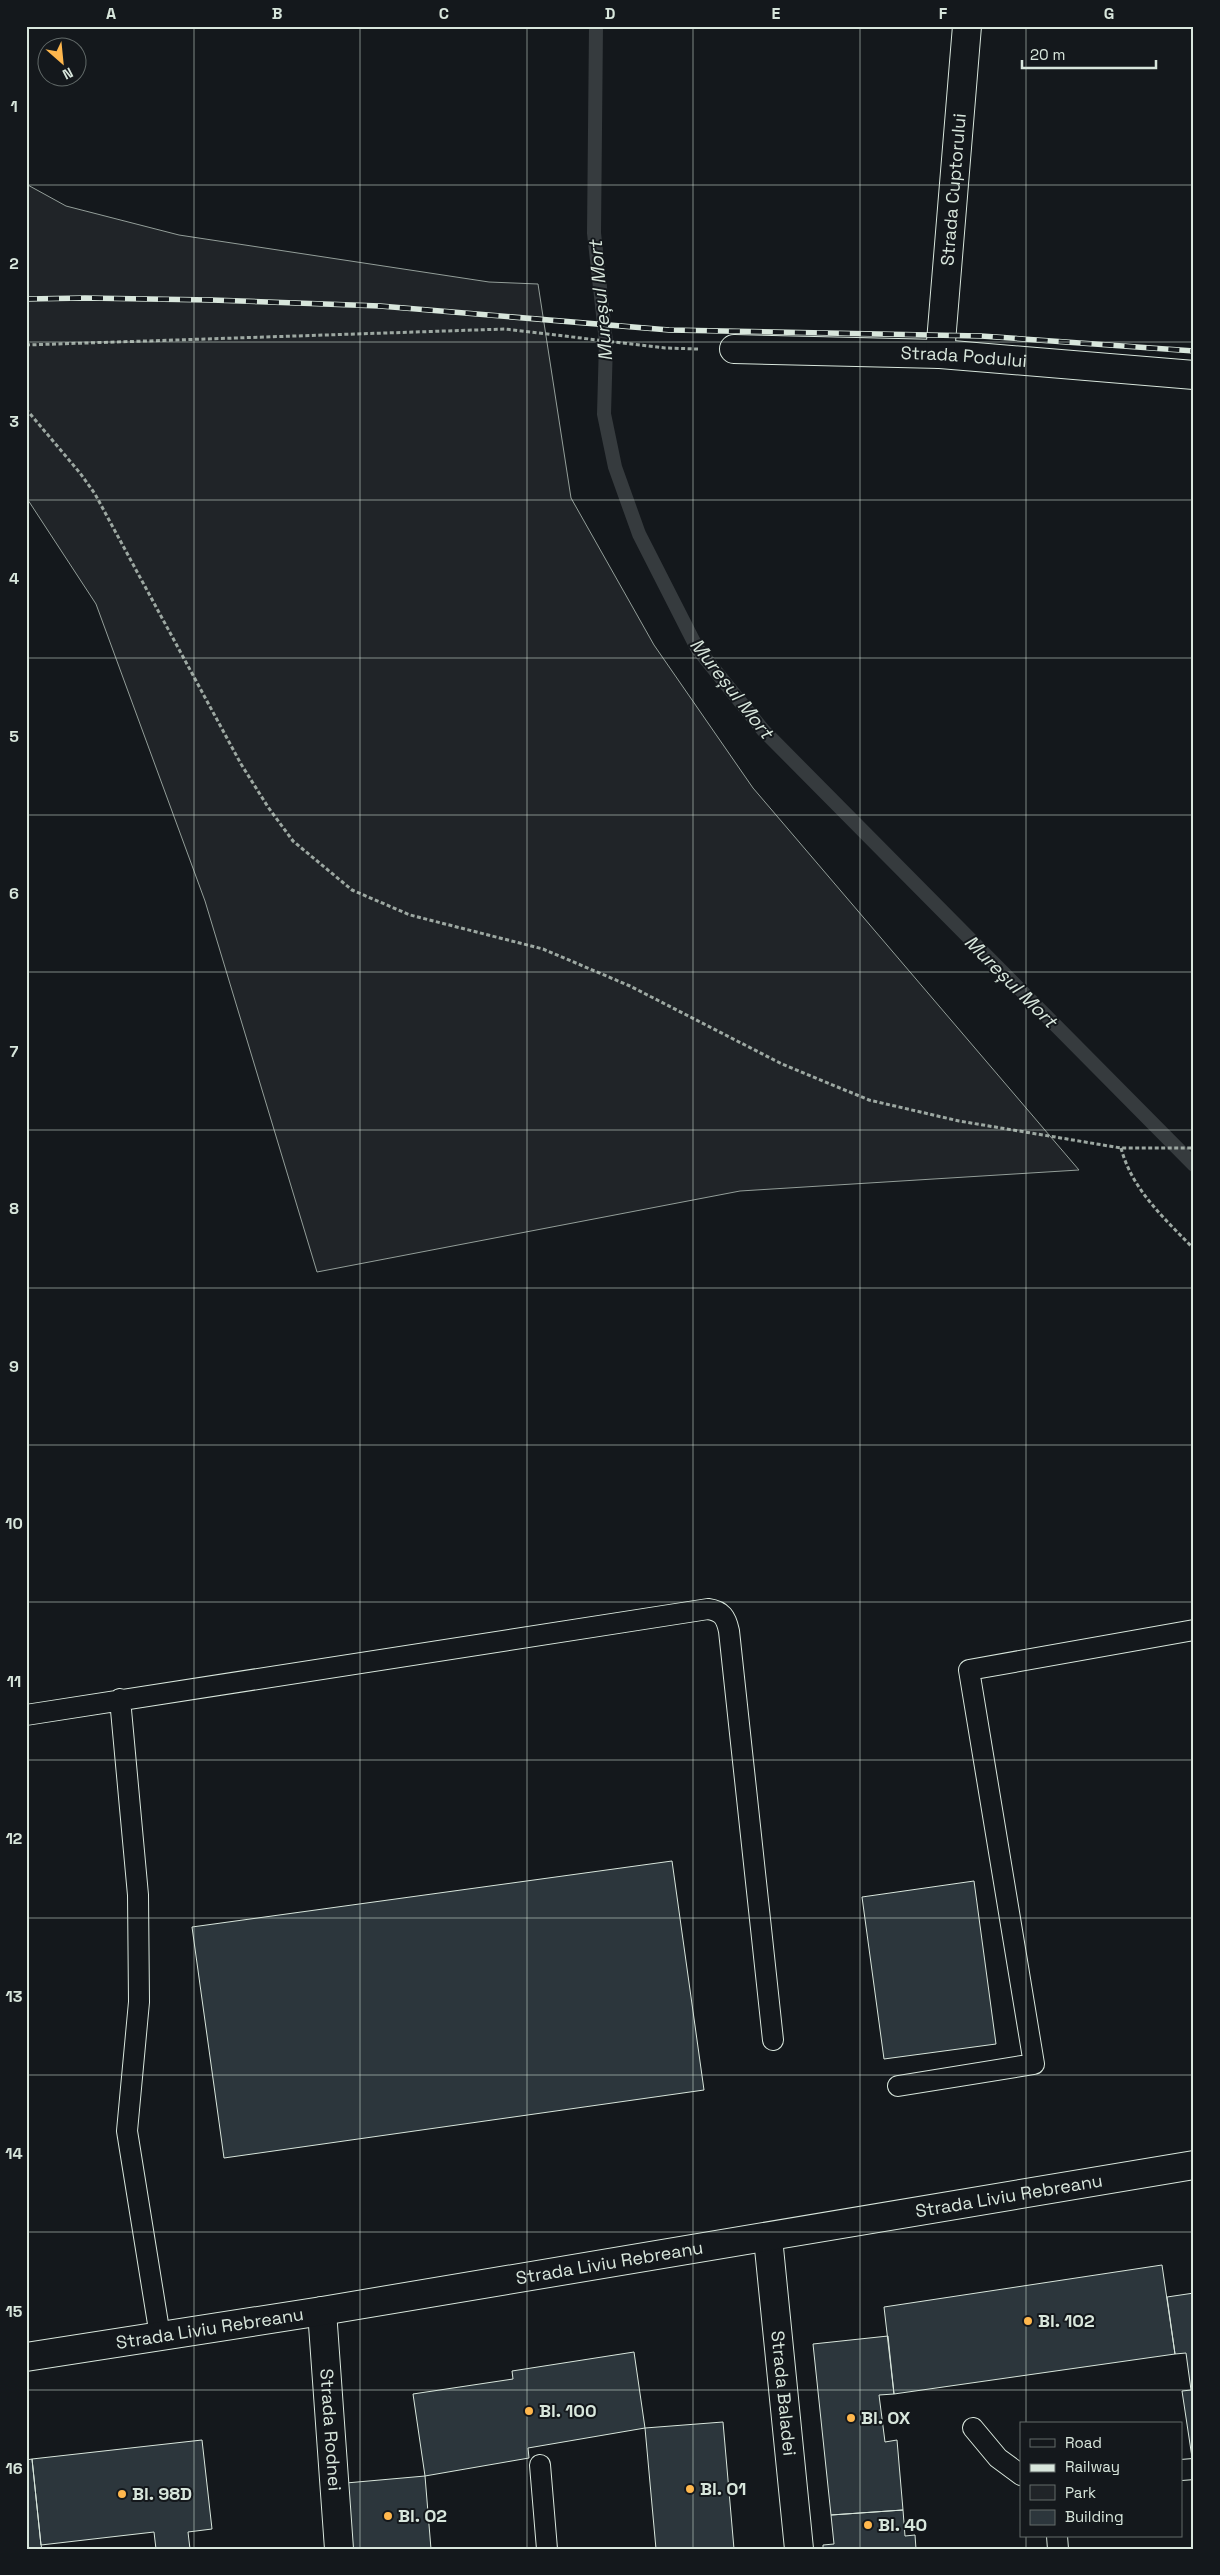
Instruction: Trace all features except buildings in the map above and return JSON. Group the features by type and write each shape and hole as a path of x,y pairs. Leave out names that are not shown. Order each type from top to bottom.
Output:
{"street":[{"name":"Strada Cuptorului","path":"940,354 967,26"},
{"name":"Strada Podului","path":"734,349 940,354 1194,375"},
{"name":"Strada Liviu Rebreanu","path":"26,2358 768,2238 1194,2165"},
{"name":"Strada Baladei","path":"768,2238 799,2549"},
{"name":"Strada Rodnei","path":"322,2311 339,2549"}],"lane":[{"path":"26,1715 708,1609 718,1610 726,1619 729,1631 773,2040"},
{"path":"898,2086 1034,2064 969,1670 1194,1630"},
{"path":"120,1699 138,1895 140,2002 128,2130 160,2336"},
{"path":"973,2428 998,2458 1020,2474"},
{"path":"540,2465 547,2549"}],"path":[{"path":"26,345 505,329 665,348 734,349"},
{"path":"26,409 80,473 95,494 219,724 268,807 293,841 352,890 410,915 543,949 630,986 782,1064 869,1100 959,1121 1121,1148 1194,1148"},
{"path":"1121,1148 1133,1180 1152,1204 1194,1249"}],"green space":[{"path":"26,184 66,206 179,235 489,282 538,284 571,498 654,645 753,788 1079,1170 740,1191 317,1272 205,901 96,604 26,497"}],"waterway":[{"name":"Mureșul Mort","path":"596,26 594,233 606,342 604,414 615,467 639,534 697,648 763,730 1194,1165"}],"railway":[{"path":"26,299 211,300 380,306 669,330 981,336 1194,351"}],"place":[{"name":"Bl. 102","path":"1028,2321"},
{"name":"Bl. 100","path":"529,2411"},
{"name":"Bl. OX","path":"851,2418"},
{"name":"Bl. O1","path":"690,2489"},
{"name":"Bl. 98D","path":"122,2494"},
{"name":"Bl. O2","path":"388,2516"},
{"name":"Bl. 40","path":"868,2525"}]}
